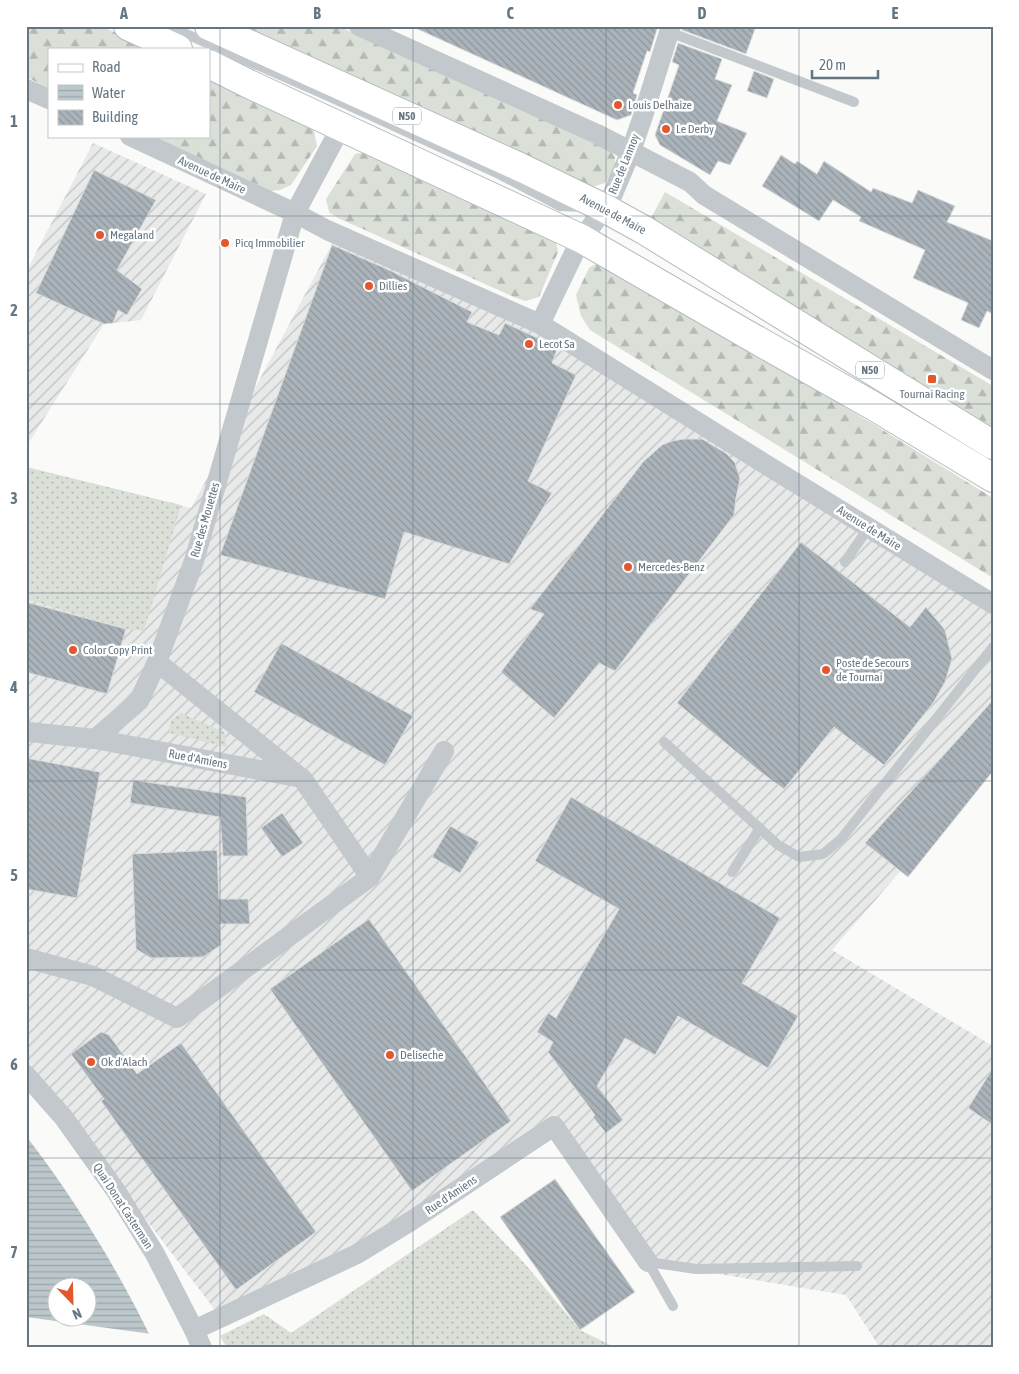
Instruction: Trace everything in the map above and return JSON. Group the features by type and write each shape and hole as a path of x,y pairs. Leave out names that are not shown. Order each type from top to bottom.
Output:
{"main road":[{"path":"128,26 176,48"},
{"name":"Avenue de Maire","path":"209,26 604,208 644,230 993,446"},
{"name":"N50","path":"210,64 582,238 870,404 993,478"}],"street":[{"path":"359,26 382,31 597,134 690,182 704,195 993,370"},
{"name":"Rue de Lannoy","path":"540,324 582,238 612,196 631,151 670,29"},
{"path":"26,89 48,99"},
{"path":"295,213 341,127"},
{"name":"Avenue de Maire","path":"134,138 295,213 327,230 540,324 993,604"},
{"name":"Rue des Mouettes","path":"95,740 139,701 157,662 194,560 295,213"},
{"path":"157,662 302,778 370,877"},
{"path":"26,731 95,740"},
{"name":"Rue d'Amiens","path":"95,740 302,778"},
{"path":"26,958 93,976 177,1018 370,877 444,750"},
{"name":"Quai Donat Casterman","path":"26,1075 64,1118 116,1191 155,1254 202,1348"},
{"name":"Rue d'Amiens","path":"194,1330 357,1254 411,1221 554,1126 648,1262"}],"lane":[{"path":"168,26 499,174 560,206 604,208"},
{"path":"670,29 854,102"},
{"path":"845,562 868,528"},
{"path":"664,742 778,845 799,858 822,854 841,839 993,647"},
{"path":"732,872 760,828"},
{"path":"648,1262 696,1269 857,1266"},
{"path":"648,1262 673,1306"}],"shaded area":[{"path":"93,143 206,194 141,320 104,324 26,447 26,272"},
{"path":"333,242 536,333 993,615 993,765 832,950 993,1046 993,1276 990,1280 993,1282 993,1348 880,1348 846,1295 658,1264 554,1126 411,1221 221,1318 26,1062 26,467 191,508"}],"green space":[{"path":"26,26 101,26 149,48 48,48 48,88 26,77"},
{"path":"235,26 338,26 604,144 615,157 615,171 605,183 592,187 576,182"},
{"path":"210,75 313,126 317,146 291,185 280,190 271,191 157,138 210,138"},
{"path":"366,152 555,237 558,252 539,297 525,301 514,297 338,218 329,212 326,199 355,154"},
{"path":"665,192 993,386 993,432 650,220"},
{"path":"608,261 993,498 993,578 590,330 581,316 576,295 589,268 599,262"},
{"path":"26,467 181,505 144,631 126,629 26,599"},
{"path":"181,713 224,732 227,747 169,733 171,720"},
{"path":"473,1210 526,1265 580,1330 616,1348 227,1348 220,1336 264,1314 291,1333"}],"water":[{"path":"26,1136 63,1186 97,1239 128,1293 156,1348 28,1348 26,1344"}],"pier":[{"path":"26,1317 48,1320 48,1326 93,1326 152,1334 158,1348 26,1348"}],"building":[{"path":"411,26 658,26 650,52 647,51 633,93 637,95 631,115 617,120"},
{"path":"683,26 756,26 746,54 682,30"},
{"path":"678,43 722,59 715,79 732,85 717,121 747,133 730,165 718,161 710,175 660,145 655,135 679,65 672,62"},
{"path":"754,71 774,79 767,98 747,91"},
{"path":"781,155 795,164 797,161 817,174 824,161 871,192 873,188 912,203 918,190 955,206 947,222 993,241 993,314 987,311 979,328 961,320 968,303 913,278 925,250 859,221 861,217 833,200 819,221 762,186"},
{"name":"Megaland","path":"94,170 156,200 117,270 142,289 127,315 118,310 113,323 104,324 36,293"},
{"path":"332,245 389,270 472,312 467,322 499,335 505,323 546,342 557,349 552,363 576,375 528,481 552,493 509,564 404,532 385,599 220,555"},
{"name":"Mercedes-Benz","path":"684,439 702,439 727,454 735,463 740,479 734,515 615,671 599,663 554,718 501,672 544,614 530,609 643,462 662,445"},
{"name":"Poste de Secours de Tournai","path":"801,542 910,627 926,607 945,630 952,659 945,682 933,703 884,765 834,727 784,789 677,703"},
{"name":"Color Copy Print","path":"26,602 126,629 107,694 26,672"},
{"path":"281,643 413,716 385,765 254,692"},
{"path":"993,700 993,771 908,877 865,843"},
{"path":"26,758 100,772 77,898 26,889"},
{"path":"133,780 246,797 248,856 223,856 220,817 130,803"},
{"path":"571,797 780,918 742,983 798,1016 768,1068 678,1016 655,1055 625,1038 597,1086 623,1120 606,1133 593,1117 595,1115 548,1052 553,1042 537,1032 548,1013 556,1018 619,909 535,861"},
{"path":"282,813 303,843 282,857 261,828"},
{"path":"450,826 479,842 460,873 432,857"},
{"path":"217,850 219,899 248,899 250,924 220,924 221,945 203,957 151,958 136,949 132,854"},
{"name":"Deliseche","path":"369,919 511,1121 412,1191 270,989"},
{"path":"101,1032 109,1035 137,1074 181,1043 316,1232 236,1290 101,1101 104,1099 71,1054"},
{"path":"993,1068 993,1125 968,1108"},
{"path":"555,1179 635,1292 580,1330 500,1217"}],"place":[{"name":"Louis Delhaize","path":"618,105"},
{"name":"Le Derby","path":"666,129"},
{"name":"Megaland","path":"100,235"},
{"name":"Picq Immobilier","path":"225,243"},
{"name":"Dillies","path":"369,286"},
{"name":"Lecot Sa","path":"529,344"},
{"name":"Tournai Racing","path":"932,379"},
{"name":"Mercedes-Benz","path":"628,567"},
{"name":"Color Copy Print","path":"73,650"},
{"name":"Poste de Secours de Tournai","path":"826,670"},
{"name":"Deliseche","path":"390,1055"},
{"name":"Ok d'Alach","path":"91,1062"}]}
